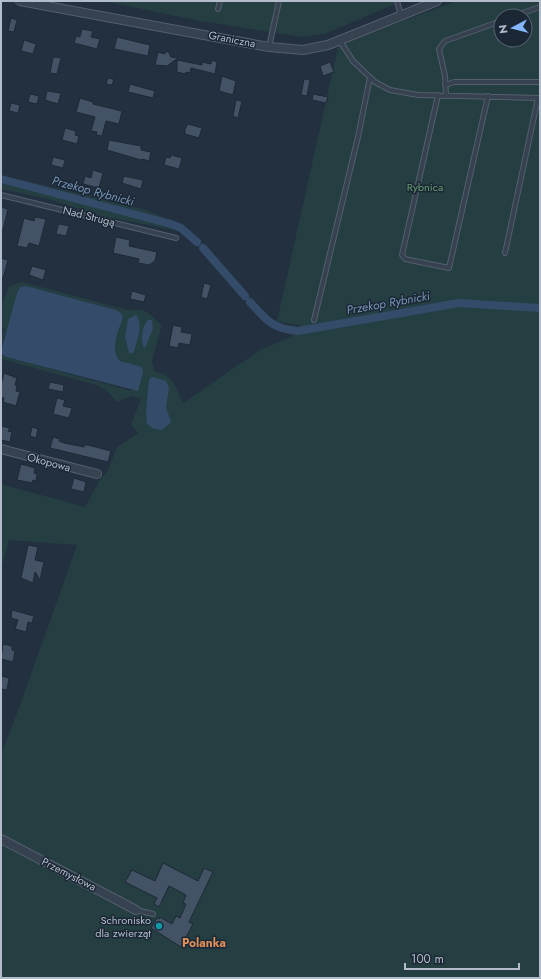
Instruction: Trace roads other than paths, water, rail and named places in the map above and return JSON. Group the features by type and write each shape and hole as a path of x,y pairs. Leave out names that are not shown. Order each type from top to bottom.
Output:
{"street":[{"name":"Graniczna","path":"20,1 269,47 303,50 340,40 438,1"},
{"name":"Okopowa","path":"1,449 97,474"},
{"name":"Przemysłowa","path":"1,839 136,910"}],"lane":[{"path":"218,9 220,1"},
{"path":"269,47 279,1"},
{"path":"397,1 401,16"},
{"path":"446,95 439,49 445,41 493,24"},
{"path":"340,40 353,61 374,82 390,90 418,94 539,98 505,253"},
{"path":"314,320 358,137 370,77"},
{"path":"445,85 454,82 540,82"},
{"path":"438,95 402,255 405,259 448,268 488,96"},
{"name":"Nad Strugą","path":"1,195 176,238"},
{"path":"136,910 153,914"}],"water":[{"path":"26,286 116,310 121,313 123,317 116,339 115,351 120,361 142,367 143,373 138,391 6,357 2,354 2,348 17,293 20,287"},
{"path":"136,315 140,323 140,327 135,349 133,353 129,353 125,337 128,319"},
{"path":"148,320 152,320 153,329 145,348 142,343 142,332 144,325"},
{"path":"153,377 166,381 169,388 166,407 171,422 162,430 154,429 147,424 146,413 149,379"}],"waterway":[{"name":"Przekop Rybnicki","path":"1,179 171,224 181,228 197,242"},
{"name":"Przekop Rybnicki","path":"203,248 245,296"},
{"name":"Przekop Rybnicki","path":"250,302 266,319 276,326 298,331 459,303 540,308"}],"place":[{"name":"Schronisko dla zwierząt","path":"159,926"}],"district":[{"name":"Polanka","path":"204,943"}],"park label":[{"name":"Rybnica","path":"425,187"}]}
